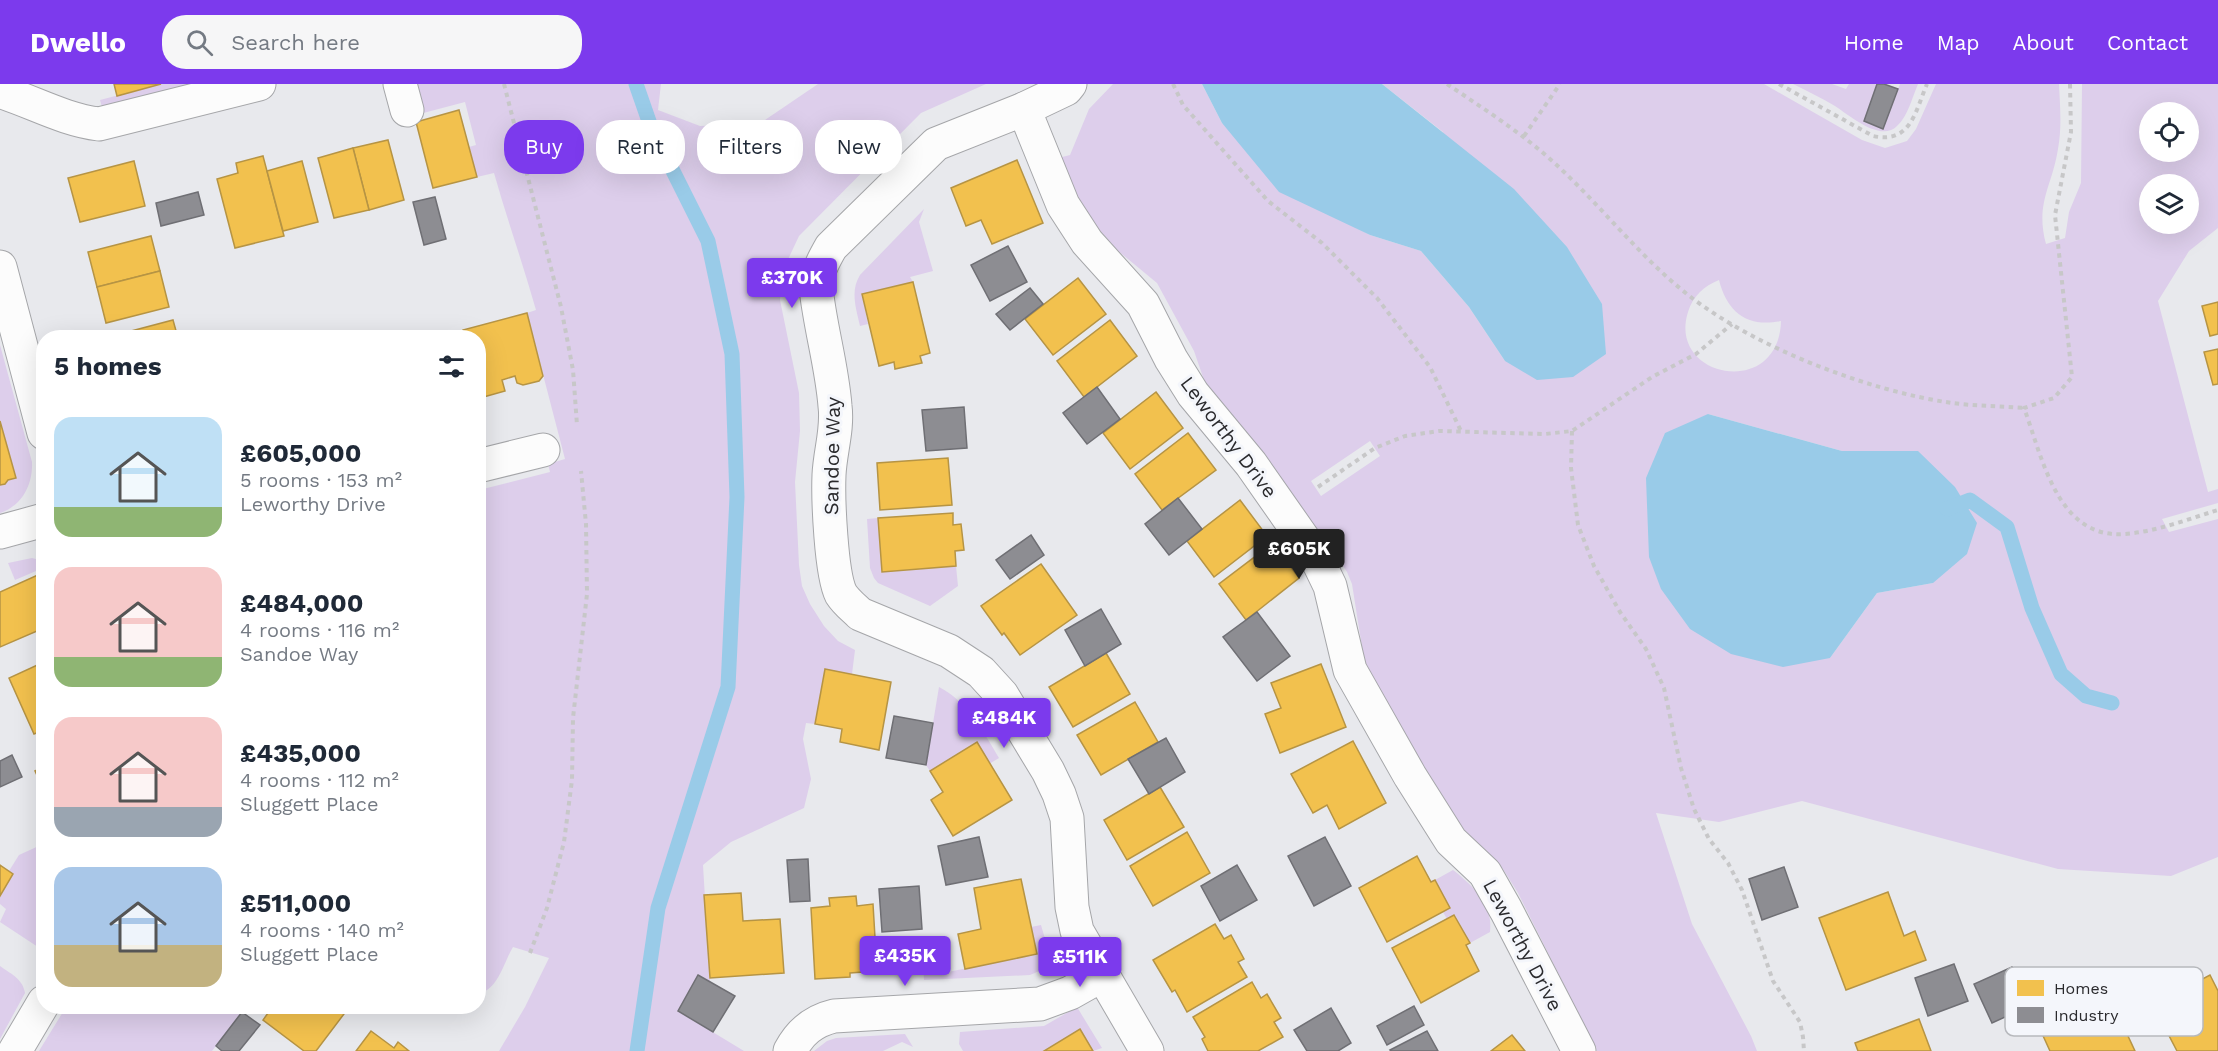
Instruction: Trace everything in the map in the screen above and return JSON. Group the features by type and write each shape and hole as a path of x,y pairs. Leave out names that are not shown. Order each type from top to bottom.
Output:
{"street":[{"path":"5,94 42,106 59,116 79,122 99,124 259,84"},
{"name":"Sandoe Way","path":"1070,84 1066,89 1024,109 936,144 831,247 821,264 816,288 836,409 829,475 832,543 835,573 841,593 860,614 949,651 981,672 1002,695 1048,771 1067,818 1071,897 1077,931 1147,1051"},
{"name":"Leworthy Drive","path":"1024,109 1063,205 1087,242 1143,304 1171,359 1193,394 1251,464 1316,556 1330,586 1350,670 1410,776 1451,841 1485,873 1579,1051"},
{"path":"0,267 36,403"},
{"path":"486,464 543,450"},
{"path":"0,532 36,522"},
{"path":"790,1051 806,1029 824,1018 1040,1004 1070,993 1102,975"},
{"path":"15,1051 37,1014"}],"path":[{"path":"504,84 561,307 573,370 578,432"},
{"path":"1173,84 1183,105 1268,201 1322,243 1377,298 1430,367 1461,430"},
{"path":"1447,84 1524,136 1563,172 1649,262 1694,300 1732,324 1776,347 1886,390 1953,403 2024,408 2054,398 2072,376 2055,215 2071,132 2070,84"},
{"path":"1524,136 1560,84"},
{"path":"1779,84 1873,136 1885,139 1898,136 1911,122 1927,84"},
{"path":"1316,488 1375,448 1405,436 1461,430 1545,434 1572,431 1652,377 1696,354 1732,324"},
{"path":"2024,408 2055,491 2065,508 2091,529 2105,533 2133,533 2218,510"},
{"path":"1572,431 1570,468 1578,525 1594,566 1620,612 1646,649 1664,687 1681,768 1694,808 1709,839 1728,863 1742,890 1773,981 1800,1022 1804,1051"},
{"path":"530,953 547,908 564,842 572,780 573,718 587,594 586,524 580,460"}],"shaded area":[{"path":"161,84 193,84 102,107 100,100"},
{"path":"417,84 661,84 658,110 684,120 596,120 596,174 685,174 685,120 697,125 697,174 803,174 803,120 765,120 818,84 986,84 921,113 902,132 902,120 815,120 815,174 860,174 799,236 784,268 780,300 799,393 800,431 795,482 799,565 802,586 824,626 838,641 855,650 852,674 825,669 815,724 806,723 803,739 811,779 804,808 731,842 703,865 710,982 698,976 678,1011 744,1051 499,1051 525,1007 549,958 513,947 500,975 486,991 486,488 550,472 548,464 565,459 527,313 536,310 494,173 477,177 469,147 476,145 465,102 412,116 411,112 423,109"},
{"path":"1113,84 1202,84 1222,123 1328,213 1370,235 1421,251 1469,307 1505,361 1443,132 1382,84 1764,84 1862,140 1885,148 1907,141 1916,129 1936,84 2059,84 2059,141 2042,217 2046,244 2065,238 2069,212 2081,183 2082,84 2218,84 2218,228 2189,251 2158,301 2208,492 2218,489 2218,503 2162,519 2169,532 2218,519 2218,857 2171,876 2058,869 1802,801 1719,822 1656,813 1692,924 1757,1051 1597,1051 1518,893 1503,869 1472,843 1449,812 1365,666 1352,584 1347,572 1339,560 1319,542 1267,461 1204,380 1194,351 1157,283 1117,250 1083,212 1058,158 1070,155 1089,109","holes":["1719,280 1727,301 1740,315 1758,322 1781,321 1776,346 1763,362 1745,370 1726,371 1708,365 1693,352 1686,335 1690,306 1696,296","1708,414 1842,451 1918,451 1933,583 1877,593 1830,658","1370,441 1380,456 1321,496 1311,481"]},
{"path":"1793,84 1832,84 1846,89 1849,84 1877,84 1864,121 1883,129 1900,84 1918,84 1901,122 1890,130 1883,131 1865,126 1830,103"},
{"path":"924,209 919,222 933,271 910,277 913,282 862,294 868,324 860,326 855,287 860,275"},
{"path":"0,345 32,462 32,471 25,494 8,510 0,513 0,485 15,477 0,421"},
{"path":"878,518 882,572 956,566 958,586 930,606 878,583 870,568 867,519"},
{"path":"36,559 36,571 15,580 8,563"},
{"path":"939,687 967,709 999,758 989,764 930,771 926,765"},
{"path":"36,847 36,946 0,922 6,909 0,904 0,896 13,874 9,871 19,855"},
{"path":"1453,870 1480,896 1489,913 1490,932 1470,943 1454,915 1447,919 1443,912 1450,908 1435,880"},
{"path":"1041,925 1049,955 1045,966 1039,971 1030,975 924,980 923,962 931,972 938,974 1036,954 1031,927"},
{"path":"0,966 19,980 25,993 0,1039"},
{"path":"1077,1007 1102,1048 1093,1051 1080,1030 1044,1051 963,1051 959,1044 960,1032 1044,1026"},
{"path":"62,1014 241,1014 212,1051 39,1051"},
{"path":"905,1034 913,1047 902,1042 883,1051 814,1051 827,1041 836,1038"}],"water":[{"path":"1202,84 1382,84 1514,189 1567,247 1602,304 1606,354 1573,377 1537,380 1505,361 1469,307 1421,251 1370,235 1279,192 1222,123"},
{"path":"1708,414 1842,451 1918,451 1955,487 1977,523 1967,554 1933,583 1877,593 1830,658 1783,667 1731,654 1690,629 1661,589 1649,557 1646,478 1665,433"}],"building: Homes":[{"path":"114,84 161,84 117,96"},
{"path":"459,110 477,177 433,188 416,122"},
{"path":"388,140 404,200 369,210 353,148"},
{"path":"353,148 369,210 334,218 318,158"},
{"path":"263,156 284,236 235,248 217,179 238,173 236,163"},
{"path":"1017,160 1043,223 992,244 981,220 966,226 951,188"},
{"path":"134,161 145,206 80,222 68,178"},
{"path":"302,161 318,222 283,231 267,171"},
{"path":"151,236 160,271 97,287 88,252"},
{"path":"160,271 169,307 106,323 97,287"},
{"path":"1078,278 1106,314 1053,355 1025,319"},
{"path":"913,282 930,353 920,356 922,363 895,369 894,362 879,366 862,294"},
{"path":"2218,302 2218,334 2210,336 2202,306"},
{"path":"527,313 543,376 539,381 523,385 517,383 515,376 502,380 505,391 486,396 486,330 463,330"},
{"path":"173,320 176,330 135,330"},
{"path":"1110,320 1137,356 1084,397 1057,361"},
{"path":"2218,349 2218,384 2213,385 2204,352"},
{"path":"1156,392 1183,428 1130,469 1103,433"},
{"path":"0,421 16,478 0,485"},
{"path":"1188,433 1216,470 1162,510 1135,474"},
{"path":"948,458 952,505 880,510 877,463"},
{"path":"1240,500 1267,536 1214,577 1187,541"},
{"path":"953,513 953,525 961,524 964,550 955,551 956,566 882,572 878,518"},
{"path":"1273,543 1299,578 1246,620 1219,584"},
{"path":"1041,564 1077,615 1020,655 981,606"},
{"path":"36,576 36,631 0,647 0,592"},
{"path":"1106,653 1130,694 1073,727 1049,687"},
{"path":"1321,664 1346,727 1280,753 1265,714 1281,708 1271,683"},
{"path":"36,666 36,733 34,734 9,678"},
{"path":"825,669 891,682 879,750 840,742 842,729 815,724"},
{"path":"1135,702 1158,742 1101,775 1077,735"},
{"path":"1353,741 1386,803 1339,829 1327,805 1313,813 1291,774"},
{"path":"977,742 1012,800 953,836 931,800 943,792 930,771"},
{"path":"1160,787 1184,827 1127,860 1104,820"},
{"path":"1187,832 1210,873 1153,906 1130,866"},
{"path":"1417,856 1431,882 1435,880 1450,908 1387,942 1359,888"},
{"path":"0,865 13,874 0,896"},
{"path":"1021,879 1037,954 965,969 958,934 981,929 974,888"},
{"path":"1888,892 1904,936 1915,931 1926,960 1846,990 1819,918"},
{"path":"741,893 743,921 780,919 784,973 710,978 704,895"},
{"path":"856,896 857,906 873,904 877,971 850,973 850,977 815,979 811,908 830,906 829,898"},
{"path":"1454,915 1470,943 1466,945 1479,971 1421,1003 1392,948"},
{"path":"1215,924 1224,939 1231,935 1244,959 1238,962 1247,977 1187,1012 1175,990 1172,992 1153,960"},
{"path":"2210,975 2218,991 2218,1051 2177,1051 2169,1036 2203,1036 2203,979"},
{"path":"1252,982 1261,998 1267,994 1281,1018 1274,1022 1283,1037 1258,1051 1208,1051 1202,1039 1205,1037 1193,1017"},
{"path":"267,1014 344,1014 316,1051 304,1051 263,1020"},
{"path":"1919,1019 1931,1051 1858,1051 1855,1043"},
{"path":"1080,1029 1093,1051 1044,1051"},
{"path":"371,1031 394,1048 398,1042 409,1051 356,1051"},
{"path":"1512,1035 1525,1051 1491,1051"},
{"path":"2043,1036 2128,1036 2135,1051 2050,1051"}],"building: Industry":[{"path":"1877,84 1898,89 1883,129 1864,121"},
{"path":"198,192 204,215 161,226 156,203"},
{"path":"435,197 446,239 424,245 413,202"},
{"path":"1008,246 1027,282 990,301 971,265"},
{"path":"1030,288 1043,304 1010,330 996,314"},
{"path":"1097,387 1120,419 1087,444 1063,413"},
{"path":"964,407 967,448 926,451 922,410"},
{"path":"1178,498 1202,529 1169,555 1145,524"},
{"path":"1031,535 1044,555 1010,579 996,560"},
{"path":"1101,609 1121,644 1085,666 1065,630"},
{"path":"1257,612 1290,656 1257,681 1223,637"},
{"path":"894,716 933,723 926,765 886,758"},
{"path":"1166,738 1185,772 1149,794 1128,759"},
{"path":"12,755 22,777 0,787 0,761"},
{"path":"979,837 988,877 946,885 938,846"},
{"path":"1325,837 1351,886 1314,906 1288,856"},
{"path":"808,859 810,901 790,902 787,860"},
{"path":"1237,865 1257,900 1220,921 1201,886"},
{"path":"1784,867 1798,907 1762,920 1749,879"},
{"path":"919,886 922,929 882,932 879,889"},
{"path":"1954,964 1968,1001 1928,1016 1915,978"},
{"path":"2005,970 2005,1017 1992,1023 1974,984"},
{"path":"698,975 735,996 713,1032 678,1011"},
{"path":"1414,1006 1424,1025 1387,1045 1377,1026"},
{"path":"1331,1008 1351,1043 1338,1051 1307,1051 1294,1030"},
{"path":"240,1014 245,1014 260,1025 239,1051 222,1051 216,1046"},
{"path":"1427,1031 1438,1051 1390,1050"}],"waterway":[{"path":"636,84 651,127 708,241 732,354 737,497 728,687 658,908 637,1051"},
{"path":"1947,509 1970,500 2007,527 2032,608 2061,674 2086,696 2112,703"}]}
